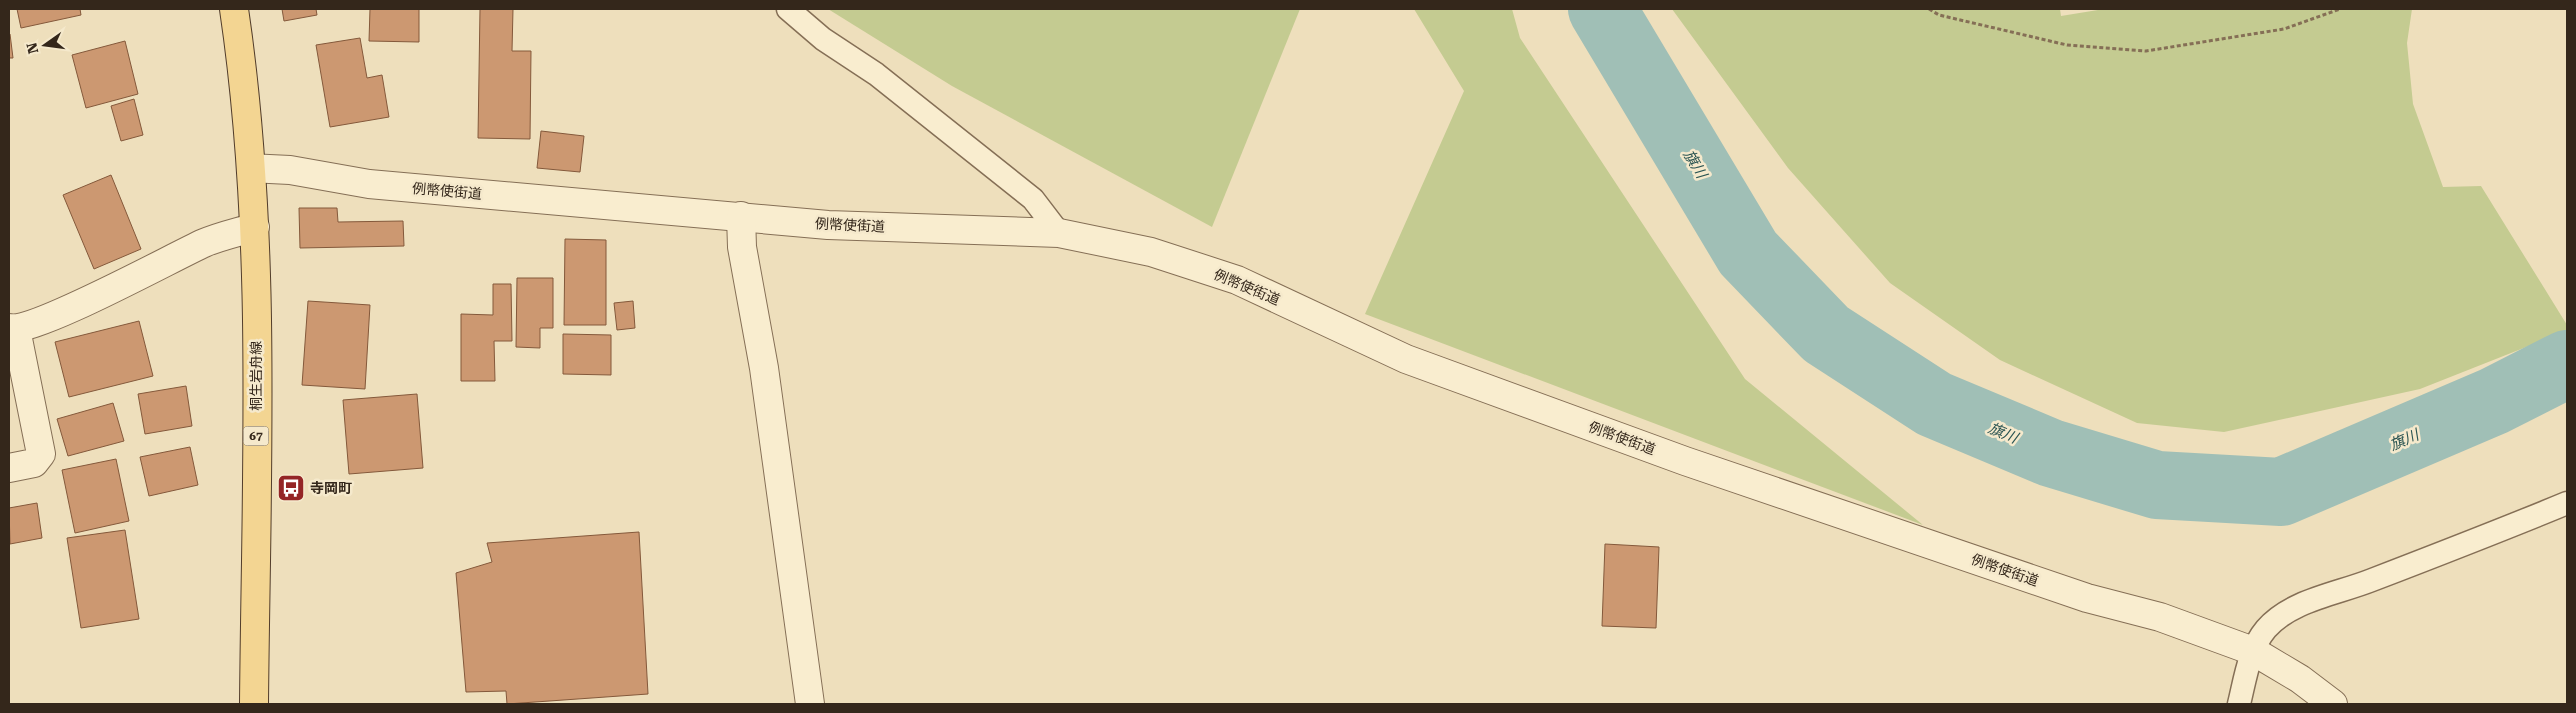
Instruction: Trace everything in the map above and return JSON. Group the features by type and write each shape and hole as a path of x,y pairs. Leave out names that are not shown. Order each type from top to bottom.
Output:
{"main road":[{"name":"67","path":"234,9 251,168"},
{"name":"桐生岩舟線","path":"251,168 255,227 254,704"}],"street":[{"name":"例幣使街道","path":"251,168 290,170 369,184 828,225 1059,233 1151,252 1237,280 1406,359 1685,461 2087,598 2160,617 2253,651 2300,680 2333,704"},
{"path":"741,216 742,247 764,368 810,704"},
{"path":"9,468 34,463 41,454 12,328 46,319 207,242 255,227"}],"lane":[{"path":"788,9 823,38 876,74 1033,200 1059,233"},
{"path":"2239,704 2253,651 2266,630 2282,615 2302,604 2356,586 2567,503"}],"path":[{"path":"1930,9 1939,15 2067,45 2146,51 2284,29 2340,9"}],"green space":[{"path":"828,9 1300,9 1212,227 952,86"},
{"path":"1414,9 1512,9 1520,38 1745,379 1923,525 1365,314 1464,91"},
{"path":"1672,9 2060,9 2061,16 2104,9 2412,9 2407,43 2413,104 2443,187 2481,186 2567,325 2567,331 2420,389 2224,432 2137,423 2000,360 1890,283 1788,168"}],"building":[{"path":"17,9 80,9 81,15 21,28"},
{"path":"282,9 316,9 317,15 284,21"},
{"path":"370,9 419,9 419,42 369,41"},
{"path":"480,9 513,9 512,51 531,51 530,139 478,138"},
{"path":"10,34 13,58 9,58"},
{"path":"360,38 367,78 382,75 389,117 330,127 316,45"},
{"path":"125,41 138,94 86,108 72,55"},
{"path":"134,99 143,135 121,141 111,106"},
{"path":"541,131 584,136 580,172 537,168"},
{"path":"111,175 141,249 94,269 63,195"},
{"path":"299,208 337,208 338,222 403,221 404,246 300,248"},
{"path":"565,239 606,240 606,325 564,325"},
{"path":"517,278 553,278 553,328 540,328 540,348 516,347"},
{"path":"493,284 511,284 512,341 494,341 495,381 461,381 461,314 493,315"},
{"path":"308,301 370,305 365,389 302,385"},
{"path":"633,301 635,328 617,330 614,303"},
{"path":"139,321 153,376 69,397 55,342"},
{"path":"563,334 611,335 611,375 563,374"},
{"path":"186,386 192,426 145,434 138,394"},
{"path":"417,394 423,468 349,474 343,400"},
{"path":"113,403 124,441 68,456 57,419"},
{"path":"190,447 198,485 149,496 140,457"},
{"path":"116,459 129,521 75,533 62,470"},
{"path":"37,503 42,538 10,544 9,508"},
{"path":"125,530 139,619 81,628 67,538"},
{"path":"639,532 648,694 507,704 506,691 466,692 456,573 492,562 487,543"},
{"path":"1605,544 1659,547 1656,628 1602,626"}],"waterway":[{"name":"旗川","path":"1602,9 1748,253 1826,334 1934,404 2051,453 2157,485 2281,492 2494,401 2567,364"}],"place":[{"name":"寺岡町","path":"291,488"}]}
